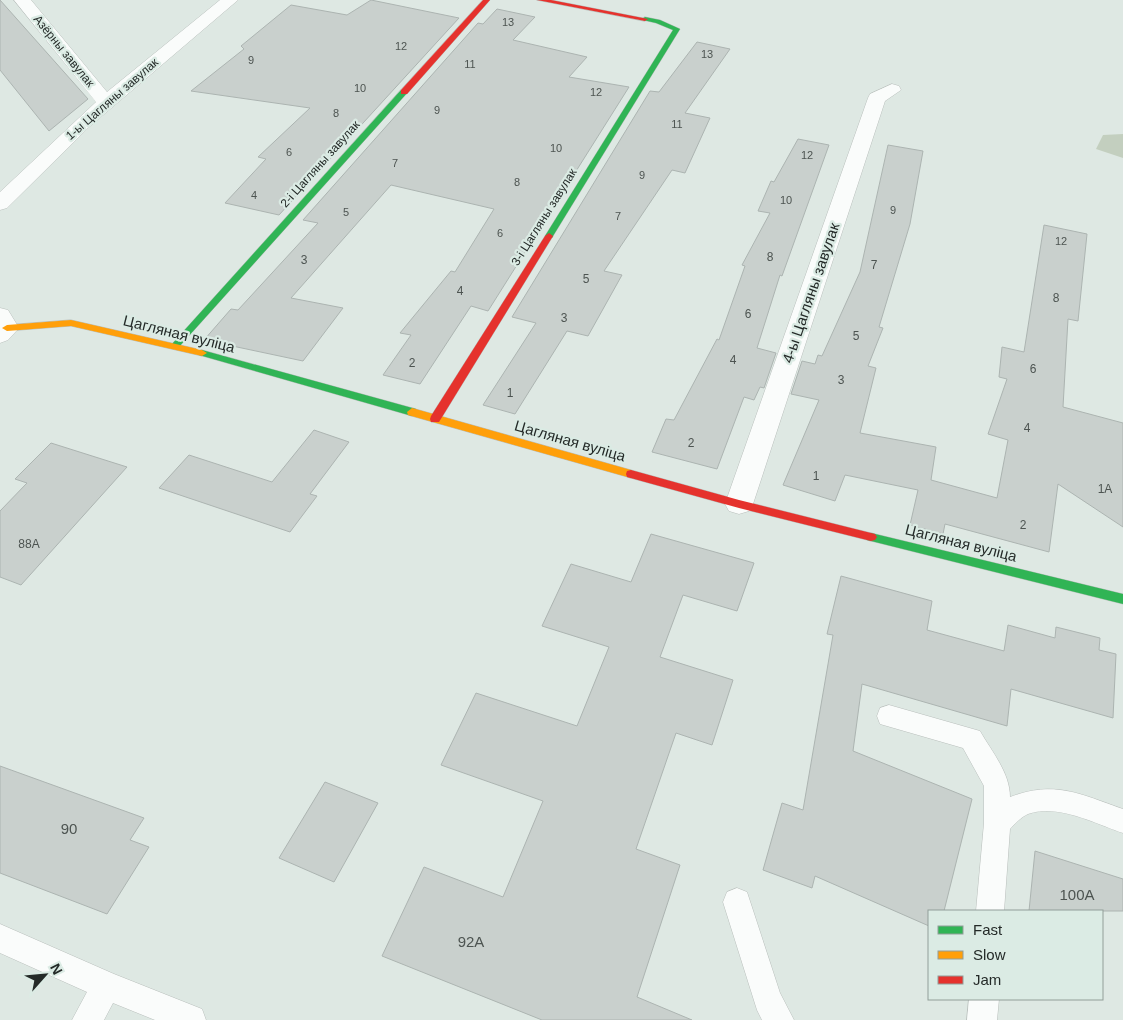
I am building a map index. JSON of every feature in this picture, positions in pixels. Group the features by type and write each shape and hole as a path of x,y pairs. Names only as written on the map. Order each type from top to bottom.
{"street":[{"name":"Азёрны завулак","path":"22,0 105,101"},
{"name":"1-ы Цагляны завулак","path":"0,204 26,176 105,101 230,0"},
{"name":"2-і Цагляны завулак","path":"175,346 487,0"},
{"name":"3-і Цагляны завулак","path":"435,419 677,30 658,21 540,0"},
{"name":"4-ы Цагляны завулак","path":"740,504 877,98 892,90"},
{"name":"Цагляная вуліца","path":"2,326 71,324 175,346 740,504 1123,599"}],"lane":[{"path":"889,716 971,738 996,784 997,822 990,910"},
{"path":"997,822 1019,805 1042,800 1067,802 1123,821"},
{"path":"737,902 767,1000 779,1020"},
{"path":"0,938 107,986 191,1020"},
{"path":"88,1020 107,986"},
{"path":"982,1020 984,1000"}],"green space":[{"path":"1123,134 1123,158 1096,149 1103,135"}],"building":[{"path":"0,0 88,99 49,131 0,70"},
{"path":"371,0 459,18 279,215 225,203 266,159 258,157 310,108 191,91 244,49 241,46 291,5 347,15"},
{"path":"497,9 535,17 513,40 587,57 569,77 629,87 488,311 471,306 420,384 383,375 411,335 400,333 451,271 455,272 494,209 391,185 291,298 343,308 303,361 204,340 231,309 238,310 318,223 303,220 478,23 483,24"},
{"path":"697,42 730,49 685,113 710,118 685,173 672,170 604,271 622,275 588,336 567,331 515,414 483,405 536,323 512,317 650,91 659,92"},
{"path":"798,139 829,145 782,276 780,275 757,348 776,353 764,388 760,387 754,400 744,397 717,469 652,452 666,419 674,420 717,339 719,340 745,266 742,265 770,213 758,211 771,181 774,182"},
{"path":"888,145 923,151 910,224 879,327 883,328 868,366 876,368 860,433 936,447 931,480 997,498 1008,440 988,434 1007,379 999,377 1002,347 1024,352 1044,225 1087,234 1078,321 1068,319 1063,407 1123,423 1123,527 1058,484 1049,552 945,524 943,534 910,525 918,490 845,475 835,501 783,485 819,400 791,394 802,361 815,364 818,355 822,356 860,272"},
{"path":"314,430 349,442 310,494 317,496 290,532 159,488 189,455 272,482"},
{"path":"51,443 127,467 21,585 0,577 0,511 27,483 15,479"},
{"path":"651,534 754,563 737,611 683,595 660,657 733,680 712,745 676,733 636,849 680,865 637,997 692,1020 542,1020 382,956 424,867 503,897 543,801 441,765 476,693 577,726 609,647 542,626 571,564 631,582"},
{"path":"841,576 932,601 927,630 1004,651 1008,625 1055,638 1056,627 1100,638 1099,650 1116,654 1113,718 1011,689 1007,726 862,684 853,751 972,799 944,910 928,910 928,926 815,876 812,888 763,870 782,803 803,810 833,635 827,634"},
{"path":"0,766 144,818 130,840 149,847 107,914 0,873"},
{"path":"325,782 378,803 334,882 279,858"},
{"path":"1035,851 1123,879 1123,911 1029,910"}],"traffic: fast":[{"path":"549,236 677,29 658,21 645,19"},
{"path":"175,346 404,92"},
{"path":"202,353 412,412"},
{"path":"871,537 1123,599"}],"traffic: slow":[{"path":"7,328 71,323 202,353"},
{"path":"412,412 631,474"}],"traffic: jam":[{"path":"404,92 487,0"},
{"path":"540,0 645,19"},
{"path":"435,419 549,236"},
{"path":"631,474 739,504 871,537"}]}
